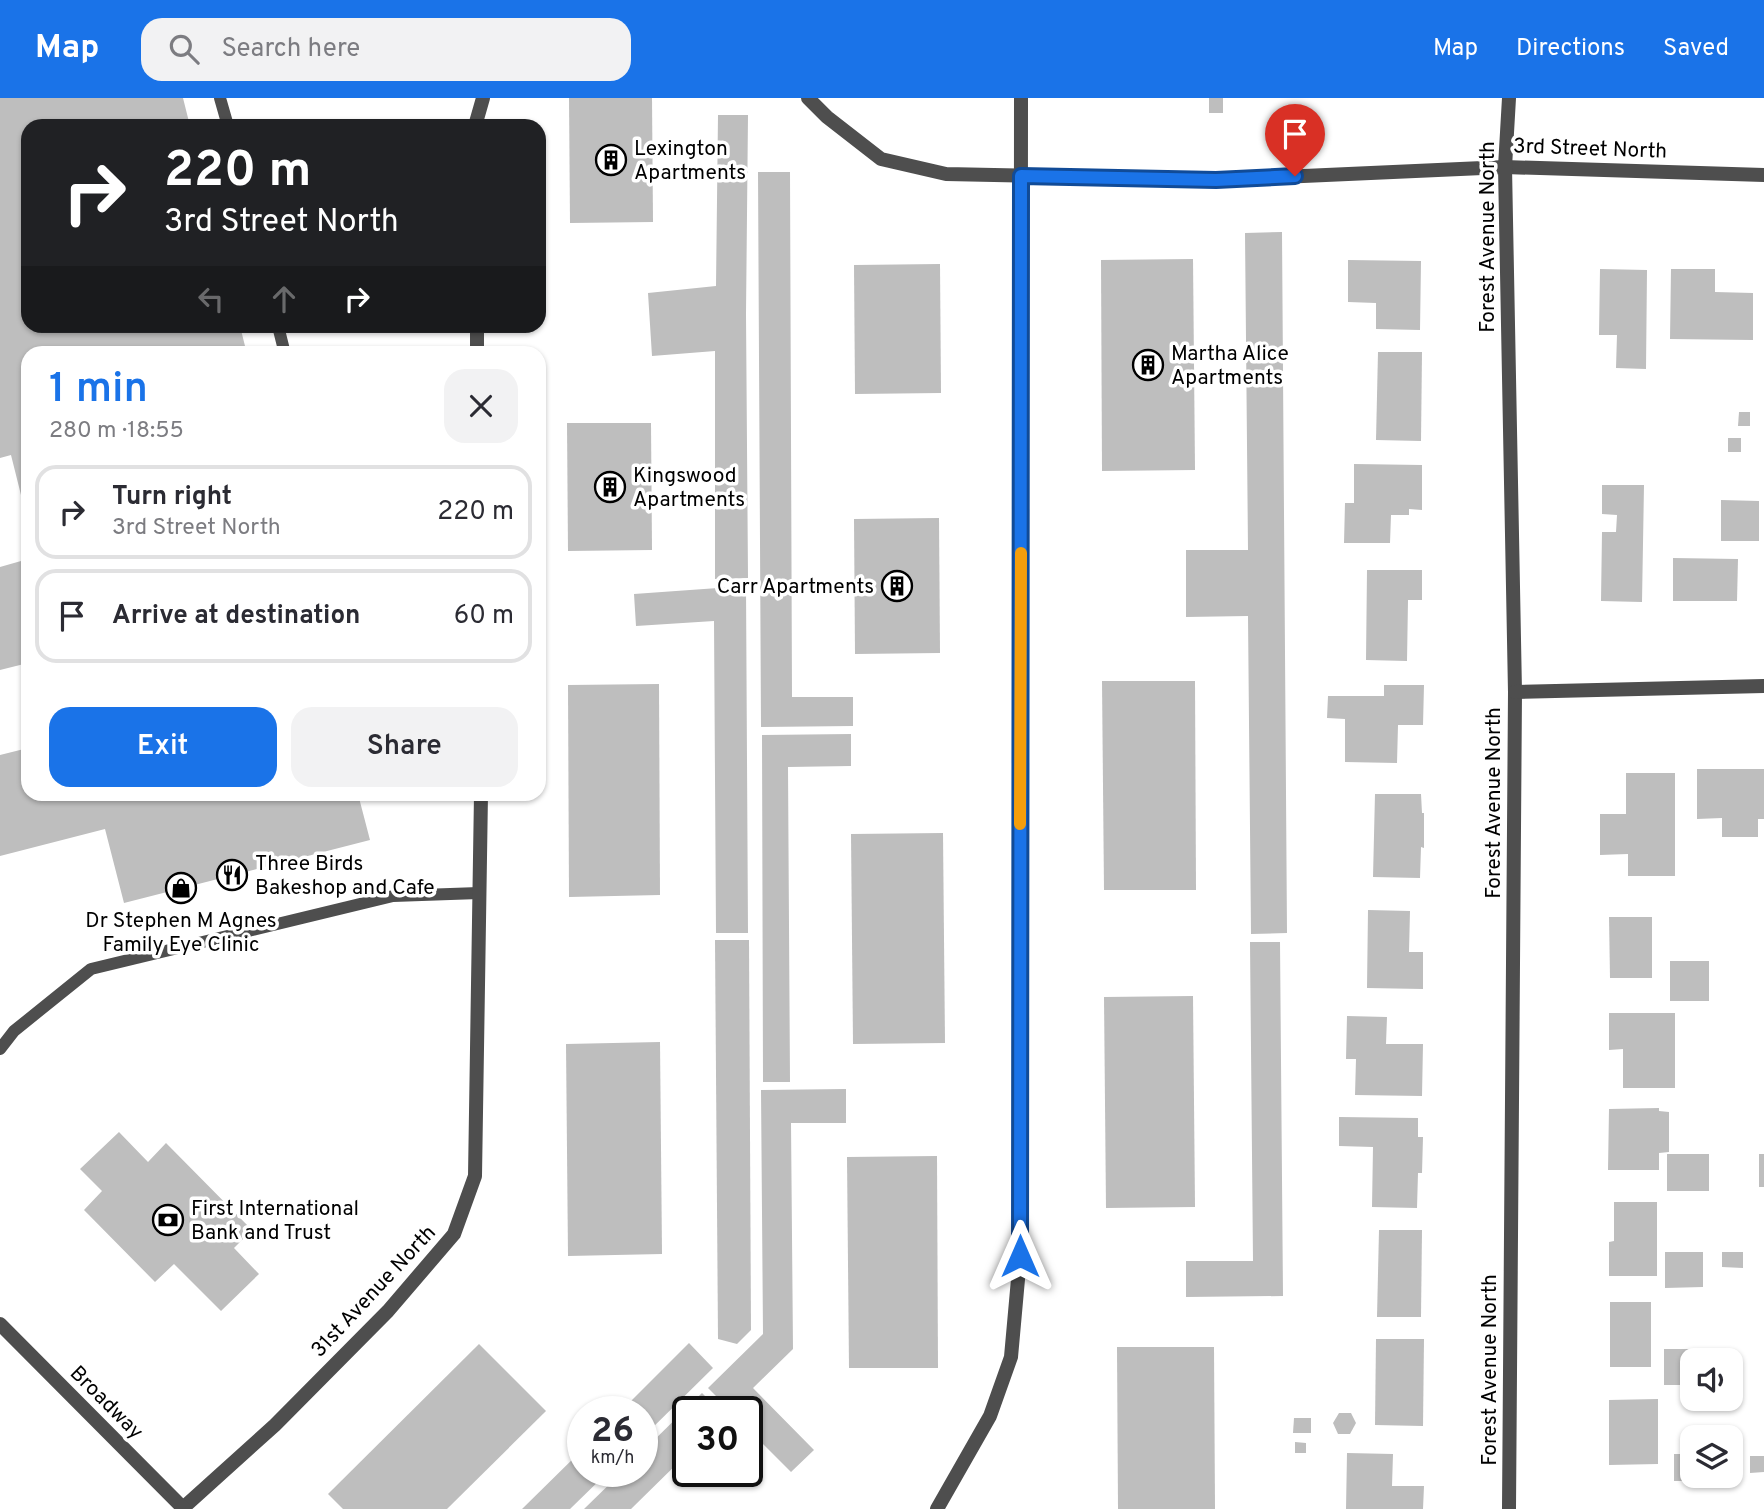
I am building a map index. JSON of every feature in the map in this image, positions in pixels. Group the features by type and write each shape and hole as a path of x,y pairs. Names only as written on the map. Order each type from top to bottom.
{"street":[{"path":"477,119 483,98"},
{"name":"3rd Street North","path":"808,98 827,117 881,159 946,174 1216,180 1505,167 1764,175"},
{"path":"937,1509 990,1416 1011,1357 1020,1256 1021,98"},
{"name":"Forest Avenue North","path":"1509,98 1505,167 1515,692 1509,1509"},
{"path":"1515,692 1764,686"},
{"name":"31st Avenue North","path":"184,1508 275,1425 388,1311 454,1234 475,1176 481,801"},
{"name":"Broadway","path":"0,1324 184,1508"}],"lane":[{"path":"220,98 226,119"},
{"path":"0,1049 14,1031 91,969 393,896 479,893"}],"building":[{"path":"0,98 183,98 188,119 21,119 21,333 242,333 245,346 21,346 21,495 11,455 0,458"},
{"name":"Lexington Apartments","path":"569,98 652,98 653,222 570,223"},
{"path":"1209,98 1223,98 1223,113 1209,113"},
{"path":"718,115 748,115 748,578 715,579 715,351 652,356 648,293 716,286"},
{"path":"758,172 790,172 792,697 853,697 853,726 761,727"},
{"path":"1282,232 1287,933 1251,934 1248,616 1186,617 1186,550 1248,550 1245,233"},
{"name":"Martha Alice Apartments","path":"1193,259 1195,470 1102,471 1101,260"},
{"path":"1348,260 1421,261 1420,330 1376,329 1376,303 1348,302"},
{"path":"940,264 941,393 855,394 854,265"},
{"path":"1600,269 1647,270 1646,369 1616,368 1617,335 1599,335"},
{"path":"1671,269 1715,269 1715,292 1753,293 1753,340 1670,339"},
{"path":"1378,352 1422,352 1421,441 1376,440"},
{"path":"1739,412 1750,412 1750,426 1738,426"},
{"name":"Kingswood Apartments","path":"567,423 651,423 652,550 568,551"},
{"path":"1728,438 1741,438 1741,452 1728,452"},
{"path":"1354,464 1422,465 1422,510 1409,509 1409,515 1391,515 1390,543 1344,543 1345,503 1354,503"},
{"path":"1602,485 1644,485 1642,602 1601,601 1602,532 1616,532 1617,515 1602,514"},
{"path":"1721,500 1759,501 1759,541 1721,541"},
{"name":"Carr Apartments","path":"939,518 940,653 855,654 854,519"},
{"path":"1673,558 1738,559 1737,601 1673,601"},
{"path":"21,561 21,665 0,670 0,567"},
{"path":"1367,570 1422,570 1422,600 1408,600 1407,661 1366,660"},
{"path":"746,586 748,933 716,933 714,621 636,626 634,594"},
{"path":"1102,681 1195,681 1196,890 1104,890"},
{"path":"659,684 660,895 569,897 568,685"},
{"path":"1384,685 1424,685 1423,725 1398,725 1397,763 1345,762 1345,719 1327,718 1328,696 1384,696"},
{"path":"851,734 851,766 788,767 790,1082 763,1082 762,735"},
{"path":"21,750 21,801 360,801 370,840 124,903 105,829 0,856 0,755"},
{"path":"1697,769 1764,769 1764,819 1758,819 1758,837 1722,837 1722,818 1697,819"},
{"path":"1626,773 1675,773 1675,876 1628,876 1628,854 1600,855 1600,814 1626,814"},
{"path":"1375,794 1421,794 1424,848 1421,847 1420,878 1373,877"},
{"path":"943,833 945,1043 853,1044 851,834"},
{"path":"1368,910 1410,911 1409,952 1423,952 1423,989 1367,988"},
{"path":"1609,917 1652,917 1652,978 1610,978"},
{"path":"715,940 749,940 751,1330 737,1344 718,1339"},
{"path":"1250,942 1280,942 1283,1296 1186,1297 1186,1261 1253,1261"},
{"path":"1670,961 1709,961 1709,1001 1670,1001"},
{"path":"1193,996 1195,1207 1106,1208 1104,997"},
{"path":"1609,1013 1675,1013 1675,1088 1623,1088 1623,1049 1609,1050"},
{"path":"1347,1016 1387,1017 1386,1044 1423,1044 1422,1096 1355,1095 1356,1059 1346,1059"},
{"path":"660,1042 662,1254 568,1256 566,1044"},
{"path":"846,1089 846,1123 791,1123 793,1349 753,1388 761,1396 716,1396 708,1388 763,1334 761,1090"},
{"path":"1659,1108 1659,1111 1669,1112 1669,1152 1659,1153 1659,1170 1608,1170 1609,1109"},
{"path":"1339,1117 1418,1118 1418,1137 1423,1137 1417,1208 1372,1207 1373,1147 1339,1146"},
{"name":"First International Bank and Trust","path":"119,1132 148,1162 166,1143 252,1230 234,1248 259,1274 221,1311 174,1264 155,1282 84,1210 102,1191 80,1169"},
{"path":"1667,1154 1709,1154 1709,1191 1667,1191"},
{"path":"1759,1154 1764,1154 1764,1187 1759,1187"},
{"path":"937,1156 938,1368 849,1368 847,1157"},
{"path":"1614,1202 1657,1202 1657,1276 1609,1276 1609,1242 1614,1241"},
{"path":"1379,1230 1422,1230 1421,1317 1377,1317"},
{"path":"1665,1252 1703,1252 1703,1287 1665,1288"},
{"path":"1722,1252 1743,1252 1743,1268 1722,1267"},
{"path":"1610,1302 1651,1302 1651,1367 1610,1367"},
{"path":"1376,1339 1424,1339 1423,1426 1375,1425"},
{"path":"689,1343 713,1368 685,1396 672,1396 672,1408 658,1422 658,1396 636,1396"},
{"path":"479,1344 546,1411 447,1509 343,1509 328,1494"},
{"path":"1117,1347 1214,1347 1215,1509 1118,1509"},
{"path":"1664,1349 1680,1349 1680,1385 1664,1385"},
{"path":"763,1398 814,1450 791,1472 763,1444"},
{"path":"1658,1399 1658,1464 1609,1465 1609,1400"},
{"path":"1339,1413 1351,1413 1356,1423 1350,1434 1338,1434 1333,1423"},
{"path":"1294,1418 1311,1418 1311,1433 1293,1433"},
{"path":"672,1422 672,1469 658,1482 658,1436"},
{"path":"1295,1442 1306,1443 1306,1453 1295,1453"},
{"path":"1347,1453 1393,1454 1392,1486 1424,1486 1423,1509 1346,1509"},
{"path":"1674,1454 1680,1454 1680,1481 1674,1481"},
{"path":"1750,1456 1764,1456 1764,1472 1750,1473"},
{"path":"567,1465 567,1487 593,1487 570,1509 522,1509"},
{"path":"607,1487 653,1487 631,1509 584,1509"}],"slow traffic":[{"path":"1020,824 1021,553"}],"place":[{"name":"Lexington Apartments","path":"611,160"},
{"name":"Martha Alice Apartments","path":"1148,365"},
{"name":"Kingswood Apartments","path":"610,487"},
{"name":"Carr Apartments","path":"897,586"},
{"name":"Three Birds Bakeshop and Cafe","path":"232,875"},
{"name":"Dr Stephen M Agnes Family Eye Clinic","path":"181,888"},
{"name":"First International Bank and Trust","path":"168,1220"}],"route":[{"path":"1020,1256 1021,176 1216,180 1295,176"}]}
